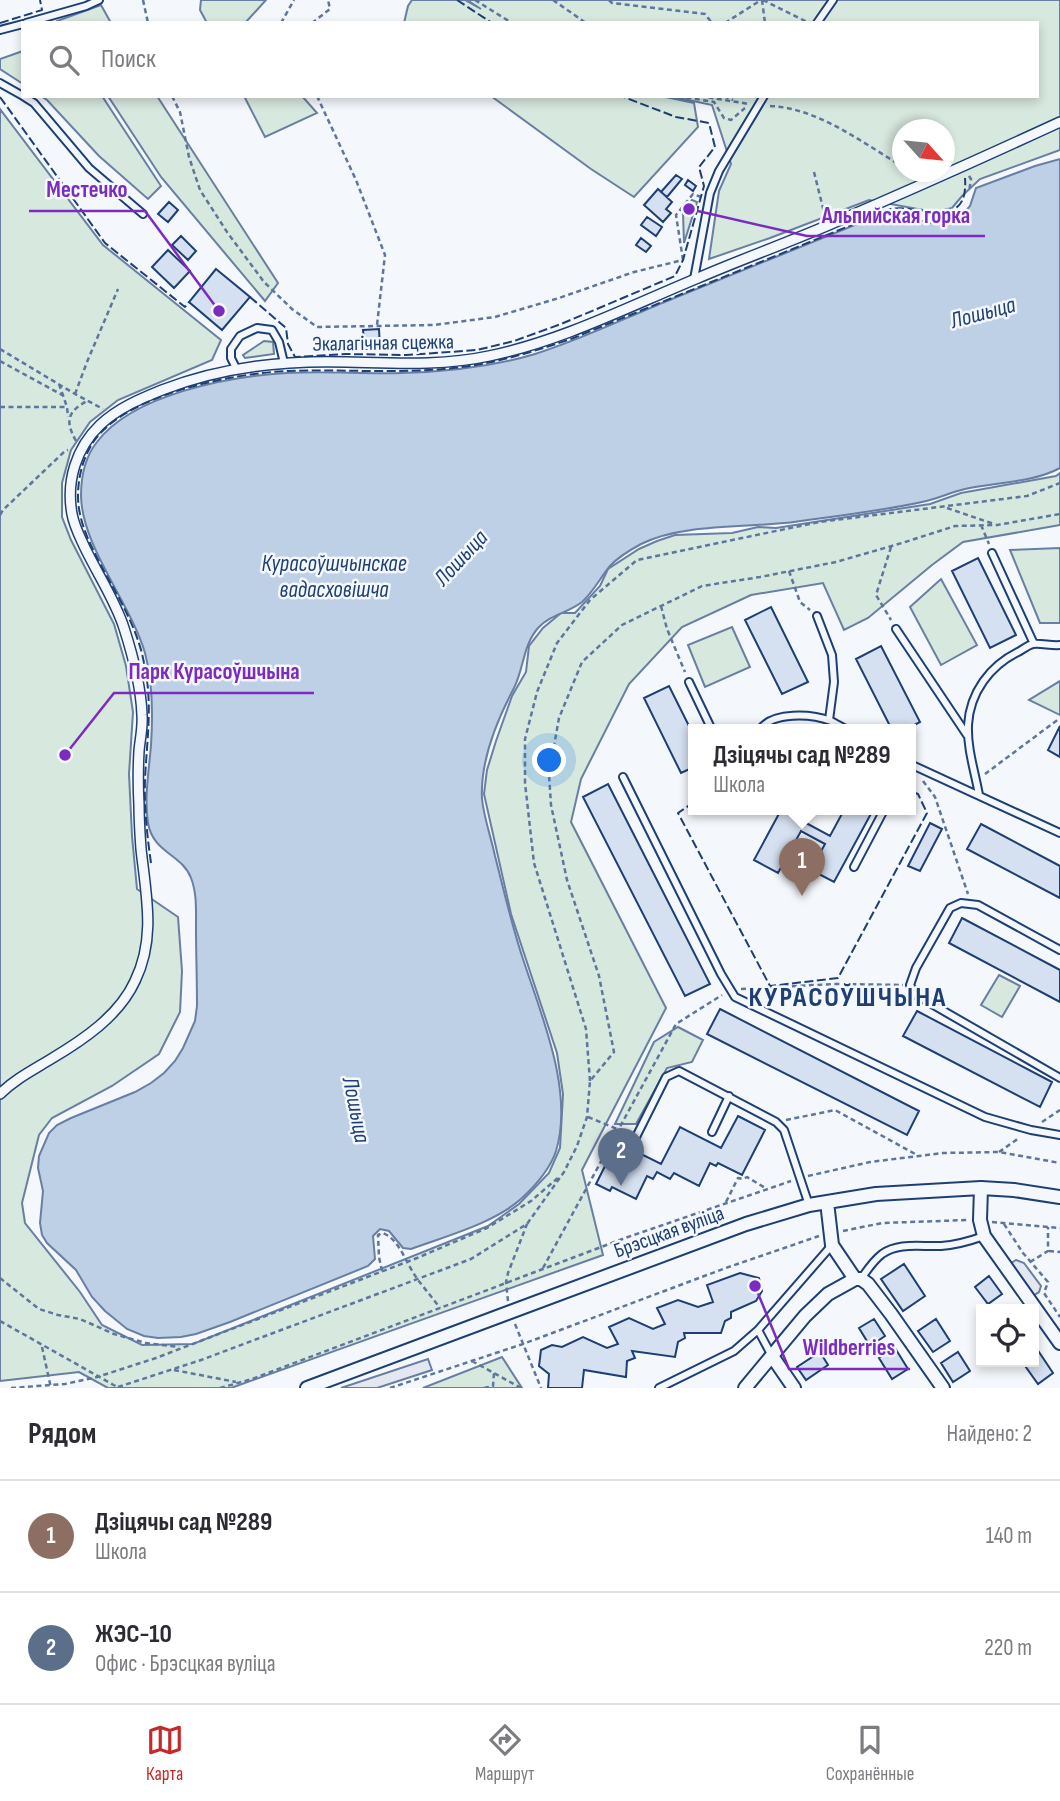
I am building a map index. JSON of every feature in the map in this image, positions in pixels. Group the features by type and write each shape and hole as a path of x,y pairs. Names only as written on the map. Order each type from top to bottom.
{"street":[{"name":"Экалагічная сцежка","path":"81,447 102,422 138,399 236,368 343,361 435,362 487,357 556,338 828,226 1060,122"},
{"path":"0,1094 9,1085 87,1035 120,1006 134,985 144,962 147,941 149,921 138,798 142,715 135,664 122,621 77,532 72,513 73,471 81,447"},
{"path":"981,1188 979,1220 984,1236 1060,1343"},
{"name":"Брэсцкая вуліца","path":"307,1388 746,1224 809,1205 876,1194 981,1188 1060,1197"},
{"path":"827,1202 831,1239 858,1279 868,1284 891,1314 943,1388"},
{"path":"745,1388 805,1316 828,1294 858,1279"},
{"path":"772,1356 794,1388"}],"lane":[{"path":"31,21 99,0"},
{"path":"818,21 833,0"},
{"path":"0,30 21,24"},
{"path":"0,83 21,95"},
{"path":"26,98 34,103 89,168 142,214"},
{"path":"694,279 710,192 719,171 763,98"},
{"path":"236,368 231,358 231,349 240,336 257,328 272,330 279,342 284,363"},
{"path":"992,553 1034,644"},
{"path":"817,616 832,654 834,682 829,720"},
{"path":"896,629 968,737"},
{"path":"979,795 968,737 968,723 971,706 986,678 1005,658 1034,644 1060,645"},
{"path":"689,682 709,724"},
{"path":"764,724 792,714 829,720 836,724"},
{"path":"916,766 1060,833"},
{"path":"623,777 735,997 985,1117 1060,1135"},
{"path":"854,867 881,815"},
{"path":"1060,950 978,905 961,903 950,908 916,968 910,985 916,995 1060,1078"},
{"path":"636,1137 666,1077 679,1071 776,1122 783,1130 809,1205"},
{"path":"712,1132 729,1096"},
{"path":"858,1279 884,1252 904,1245 939,1246 964,1243 984,1236"},
{"path":"659,1388 734,1351 758,1330 831,1239"},
{"path":"758,1330 772,1356"}],"path":[{"path":"143,0 148,21"},
{"path":"282,21 294,0"},
{"path":"315,21 330,9 328,0"},
{"path":"475,0 509,21"},
{"path":"553,0 583,21"},
{"path":"609,0 612,3 705,14 710,21"},
{"path":"762,0 805,21"},
{"path":"728,21 762,0"},
{"path":"762,0 765,21"},
{"path":"173,98 180,112 189,157 200,190 264,282 292,309 317,327 434,325 495,317 634,272 683,260 691,261"},
{"path":"318,98 356,180 385,255 377,325"},
{"path":"688,98 714,103 724,118 731,120 749,104"},
{"path":"712,98 782,106 815,115 892,160"},
{"path":"728,98 739,103"},
{"path":"738,98 739,103"},
{"path":"814,172 828,226"},
{"path":"970,192 971,179"},
{"path":"683,260 676,215 693,194 704,198"},
{"path":"75,394 118,289"},
{"path":"0,349 114,414"},
{"path":"0,361 64,396"},
{"path":"59,384 74,440 81,447"},
{"path":"68,419 74,408 87,401"},
{"path":"0,407 67,407"},
{"path":"0,515 65,451 81,447"},
{"path":"944,506 997,525"},
{"path":"541,1388 510,1312 506,1282 527,1224 564,1172 577,1146 587,1117 590,1081 614,1052 599,976 565,870 551,805 549,774 559,718 582,662 622,625 702,586 836,562 956,526 997,525 1060,514"},
{"path":"981,525 992,553"},
{"path":"891,547 876,594 896,629"},
{"path":"789,571 800,602"},
{"path":"661,606 667,629 689,682"},
{"path":"977,780 1060,718"},
{"path":"919,776 935,797 971,904"},
{"path":"220,1388 252,1380 543,1268 676,1024 731,990 834,984 910,985"},
{"path":"776,1122 835,1110 918,1156"},
{"path":"587,1117 636,1137"},
{"path":"11,1388 50,1386 97,1377 156,1358 406,1262 487,1228 531,1201 564,1172"},
{"path":"726,1202 738,1178 747,1177 767,1189"},
{"path":"390,1388 523,1344 723,1269 882,1223 979,1220 1059,1229"},
{"path":"1003,1223 1030,1262 1048,1282 1044,1293 1060,1317"},
{"path":"0,1321 118,1388 201,1360 471,1259 527,1224"},
{"path":"1048,1226 1048,1251"},
{"path":"382,1271 377,1238 383,1233 395,1243 440,1308"},
{"path":"1030,1262 1048,1251 1060,1252"},
{"path":"0,1278 39,1309 80,1318 114,1334 146,1343 181,1348"},
{"path":"42,1345 50,1386"},
{"path":"472,1361 521,1388"},
{"path":"170,1369 238,1382"},
{"path":"484,1388 493,1386 495,1373"},
{"path":"105,1388 107,1382"}],"shaded area":[{"path":"201,0 266,0 247,21 206,21 200,10"},
{"path":"412,0 465,0 481,9 467,0 1060,0 1060,150 980,179 952,208 934,212 869,200 709,259 719,191 731,164 712,105 679,98 1039,98 1039,21 404,21"},
{"path":"101,5 110,21 57,21"},
{"path":"21,52 21,83 0,69 0,59"},
{"path":"44,98 103,98 161,186 148,199 99,156"},
{"path":"109,98 158,98 278,283 265,301 161,177"},
{"path":"245,98 304,98 317,113 265,137"},
{"path":"494,98 670,98 694,103 698,127 634,197"},
{"path":"0,109 103,245 221,340 212,360 118,400 90,422 71,450 62,483 62,517 114,624 126,666 133,712 129,774 137,889 178,917 182,971 180,1012 159,1054 112,1086 52,1118 39,1135 22,1203 25,1223 80,1292 102,1325 142,1345 193,1344 488,1226 519,1204 549,1173 560,1148 563,1094 557,1053 511,914 484,794 487,770 496,741 512,696 526,672 529,646 543,628 561,613 575,613 600,586 608,569 639,549 675,535 732,533 758,527 776,528 930,504 961,493 1056,476 1060,473 1060,525 963,542 868,618 844,630 823,583 751,595 682,627 629,684 581,779 571,822 666,1008 582,1170 603,1255 231,1388 108,1388 79,1372 0,1381"},
{"path":"692,200 697,202 684,243 683,213"},
{"path":"264,341 273,342 274,354 245,358 243,355"},
{"path":"1060,548 1060,623 1040,623 1010,550"},
{"path":"941,579 977,645 941,665 910,607"},
{"path":"732,627 750,667 705,687 688,645"},
{"path":"1060,681 1060,715 1029,700"},
{"path":"999,975 1020,986 1002,1017 981,1005"},
{"path":"678,1027 703,1040 692,1062 667,1068 636,1124 615,1124 654,1042"},
{"path":"1016,1260 1024,1263 1041,1286 1039,1292 1031,1297 1008,1265"},
{"path":"502,1357 522,1388 423,1388"},
{"path":"428,1359 432,1370 377,1388 341,1388"}],"water":[{"name":"Курасоўшчынскае вадасховішча","path":"1060,159 1060,468 1038,477 965,489 928,501 890,508 794,522 695,529 658,537 628,551 610,566 582,602 543,623 529,642 517,680 491,741 484,770 482,799 512,922 547,1030 559,1080 561,1128 556,1151 542,1176 522,1198 498,1215 411,1249 403,1248 389,1231 380,1229 373,1236 375,1259 368,1266 230,1322 181,1337 144,1336 127,1329 92,1297 76,1270 42,1235 40,1223 43,1191 38,1168 39,1156 49,1133 57,1125 135,1092 164,1073 183,1048 195,1021 197,1006 196,908 193,884 181,863 156,841 148,823 152,711 148,664 138,634 98,555 83,515 83,475 89,454 97,442 113,425 134,411 158,400 212,383 287,373 452,370 535,354 872,218 883,223 905,217 932,223 950,221 970,206 976,188"}],"building":[{"path":"676,175 682,179 667,197 661,192"},
{"path":"688,180 696,186 693,191 685,185"},
{"path":"658,189 672,202 666,209 671,213 663,222 644,205"},
{"path":"169,202 178,210 168,222 158,214"},
{"path":"647,217 662,227 656,236 641,225"},
{"path":"181,236 196,251 188,260 172,245"},
{"path":"641,238 651,246 646,252 636,245"},
{"path":"168,250 190,271 174,288 152,267"},
{"path":"216,269 250,297 222,330 189,302"},
{"path":"379,329 380,348 365,349 363,330"},
{"path":"978,558 1016,635 990,648 952,571"},
{"path":"771,607 808,682 782,694 745,620"},
{"path":"881,646 920,722 889,724 856,659"},
{"path":"669,686 688,724 688,770 681,773 644,698"},
{"path":"1060,726 1060,757 1048,750"},
{"path":"608,784 710,984 685,996 583,797"},
{"path":"778,815 810,815 806,823 830,836 841,815 870,815 834,882 811,870 825,844 801,831 778,873 754,860"},
{"path":"930,823 942,829 920,871 908,866"},
{"path":"981,824 1060,866 1060,898 967,849"},
{"path":"962,918 1060,970 1060,1002 949,943"},
{"path":"720,1009 919,1111 907,1135 707,1034"},
{"path":"917,1011 1052,1082 1040,1107 903,1036"},
{"path":"738,1116 765,1130 742,1175 718,1163 716,1166 710,1163 699,1186 674,1173 670,1179 657,1172 653,1179 647,1176 636,1199 612,1187 610,1191 596,1184 617,1142 661,1164 680,1127 721,1148"},
{"path":"904,1264 925,1296 903,1311 881,1279"},
{"path":"740,1273 759,1278 762,1291 756,1301 731,1312 731,1318 725,1321 721,1333 684,1333 685,1338 678,1342 675,1357 632,1351 635,1358 627,1361 626,1377 584,1370 582,1388 548,1388 549,1374 539,1366 541,1350 552,1345 562,1347 583,1337 607,1348 618,1344 609,1327 629,1318 653,1329 665,1324 657,1308 678,1300 698,1307 713,1302 707,1285"},
{"path":"989,1276 1002,1294 988,1304 975,1287"},
{"path":"874,1319 885,1336 870,1346 859,1328"},
{"path":"936,1319 950,1341 933,1352 918,1331"},
{"path":"895,1348 908,1369 892,1379 879,1358"},
{"path":"820,1352 828,1365 806,1380 797,1367"},
{"path":"958,1352 970,1371 953,1382 941,1363"},
{"path":"1039,1352 1053,1373 1038,1384 1026,1367 1039,1367"}],"fence":[{"path":"0,23 42,10 40,0"},
{"path":"457,0 489,21"},
{"path":"0,97 105,243 185,307 189,302"},
{"path":"250,297 286,328 288,344 295,357 406,355 477,350 514,341 675,276 683,260 704,186 699,167 715,147 709,123 676,117 626,98"},
{"path":"151,863 145,800 149,706 147,678 128,616 86,535 78,496 84,460 94,441 110,425 156,399 183,389 240,376 288,371 432,370 483,364 527,353 571,339 891,209 941,212 951,210 959,205 964,195 965,178"},
{"path":"688,806 678,813 770,986 838,978 927,813 916,793"}],"place":[{"name":"Альпийская горка","path":"689,209"},
{"name":"Местечко","path":"219,311"},
{"name":"Парк Курасоўшчына","path":"65,755"},
{"name":"Дзіцячы сад №289","path":"802,896"},
{"name":"ЖЭС-10","path":"621,1186"},
{"name":"Wildberries","path":"755,1286"}],"district":[{"name":"КУРАСОЎШЧЫНА","path":"848,997"}],"water label":[{"name":"Лошыца","path":"983,313"},
{"name":"Лошыца","path":"461,558"},
{"name":"Лошыца","path":"356,1110"}]}
